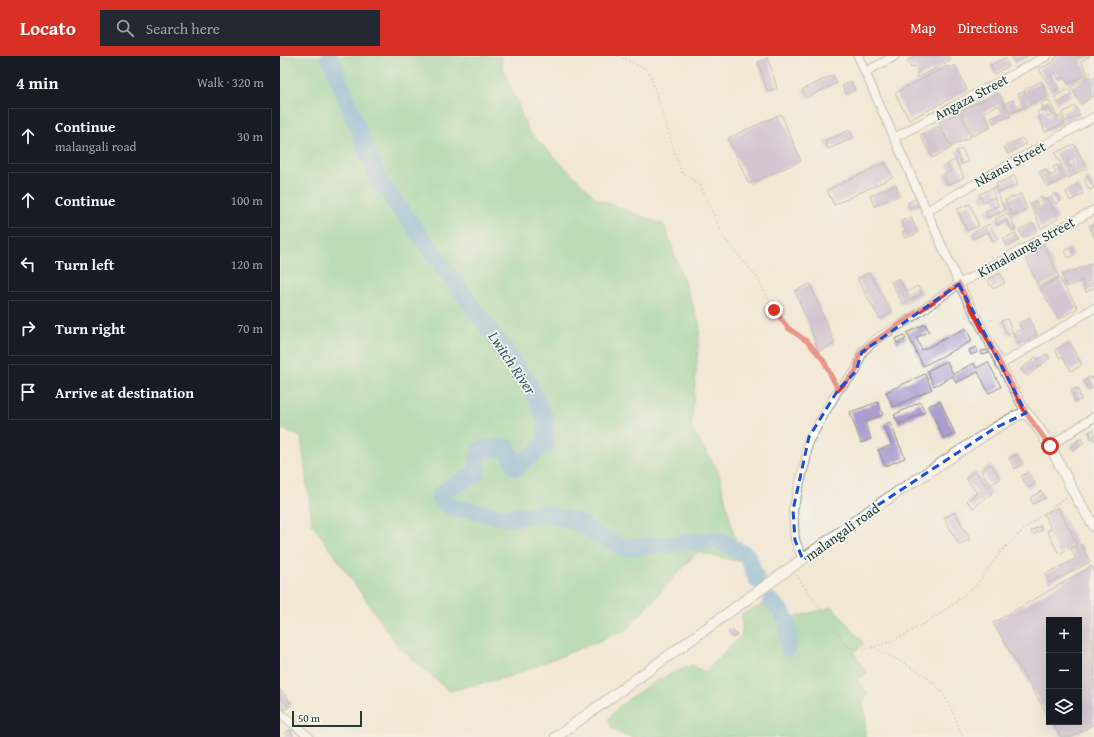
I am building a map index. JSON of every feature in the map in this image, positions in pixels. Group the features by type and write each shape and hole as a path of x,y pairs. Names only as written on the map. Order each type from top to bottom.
{"street":[{"path":"858,56 959,284 1026,413 1050,446 1074,492 1094,525"},
{"path":"865,72 896,56"},
{"name":"Angaza Street","path":"894,138 1047,56"},
{"name":"Nkansi Street","path":"926,211 1094,117"},
{"name":"Kimalaunga Street","path":"803,560 795,540 793,527 796,495 806,459 809,437 838,390 856,371 859,355 867,346 959,284 1094,210"},
{"path":"1000,365 1094,308"},
{"name":"malangali road","path":"556,737 872,509 961,449 1016,416 1026,413"},
{"path":"1050,446 1094,418"},
{"path":"280,713 309,737"}],"path":[{"path":"618,56 646,69 650,74 680,169 683,174 700,184 724,238 759,280 772,307 788,328 808,342 827,366 838,390"},
{"path":"1017,114 1094,71"},
{"path":"792,568 849,647 862,649 896,638 955,604 976,585 1001,552 1019,534 1042,514 1074,492"},
{"path":"872,646 920,672 936,687 946,700 963,737"}],"highlighted area":[{"path":"959,284 1026,413 995,428 872,509 803,560 795,540 793,510 809,437 838,390 856,371 862,352"}],"green space":[{"path":"280,56 502,56 501,64 529,132 597,199 664,225 700,326 691,428 718,471 741,562 697,552 626,630 511,676 449,691 399,647 312,523 301,437 280,428"},
{"path":"771,601 795,617 833,607 864,644 853,652 867,673 856,680 869,694 862,701 866,717 865,737 632,737 617,732 612,728 609,718 636,693 692,665 704,672 742,634 742,614"}],"building":[{"path":"916,56 949,56 951,60 918,78 916,74 919,72 915,66 911,68 907,61"},
{"path":"1011,56 1028,56 1015,63"},
{"path":"1058,56 1090,56 1081,61 1088,73 1068,84 1064,77 1059,80 1055,72 1051,75 1059,88 1053,92 1039,69 1055,61 1054,59"},
{"path":"768,58 777,88 767,91 758,62"},
{"path":"1005,58 1009,66 994,74 990,65"},
{"path":"955,65 967,90 909,120 895,93 947,66 948,68"},
{"path":"833,75 837,83 806,98 802,90"},
{"path":"1088,76 1090,79 1094,77 1094,96 1081,104 1071,87"},
{"path":"851,81 855,90 846,94 842,86"},
{"path":"1041,81 1048,94 1032,103 1024,90"},
{"path":"1069,89 1072,95 1057,103 1054,97"},
{"path":"1024,92 1030,105 1011,113 1006,103 1013,100 1016,106 1022,103 1018,94"},
{"path":"999,93 1011,116 993,123 991,118 1003,113 999,105 984,112 991,127 973,136 961,110"},
{"path":"1049,100 1057,117 1061,116 1064,124 1045,132 1037,112 1044,109 1048,117 1052,115 1048,106 1043,108 1041,103"},
{"path":"1075,106 1080,115 1066,122 1062,113"},
{"path":"960,112 971,137 951,146 939,122"},
{"path":"781,114 801,161 749,184 728,138"},
{"path":"939,126 951,148 932,158 920,135"},
{"path":"850,130 854,138 828,149 824,141"},
{"path":"1022,138 1026,144 1008,154 1004,147"},
{"path":"1074,144 1087,168 1068,178 1055,153","holes":["1072,159 1075,165 1071,167 1067,161"]},
{"path":"962,149 968,162 962,164 956,151"},
{"path":"955,160 964,177 948,185 943,175 951,171 947,164"},
{"path":"885,163 893,177 834,205 827,190"},
{"path":"1058,165 1065,178 1047,187 1039,172 1046,169 1050,176 1056,173 1053,167"},
{"path":"1014,176 1018,184 1000,192 996,184"},
{"path":"1088,176 1094,188 1089,190 1084,179"},
{"path":"1078,184 1083,194 1070,201 1066,192"},
{"path":"896,185 900,195 874,206 870,196"},
{"path":"995,187 1005,210 988,218 985,211 998,206 994,197 983,202 979,194"},
{"path":"1055,193 1061,201 1056,204 1051,197"},
{"path":"1021,194 1027,209 1012,215 1005,200"},
{"path":"1041,197 1043,200 1048,198 1058,219 1041,228 1030,204 1036,201 1039,209 1043,206 1039,198"},
{"path":"919,198 922,205 910,209 908,202"},
{"path":"970,204 979,226 967,231 957,209"},
{"path":"1008,213 1016,229 1012,231 1006,220 998,225 995,219"},
{"path":"911,217 918,233 905,238 902,232 905,231 901,221"},
{"path":"1033,223 1037,231 1023,238 1019,230"},
{"path":"989,224 998,239 993,242 988,231 974,239 971,234"},
{"path":"1094,224 1094,237 1089,226"},
{"path":"1015,233 1019,240 1007,246 1003,239"},
{"path":"1044,245 1059,277 1039,287 1024,254"},
{"path":"1070,248 1074,255 1068,258 1065,250"},
{"path":"1094,263 1094,283 1091,284 1093,289 1086,292 1082,281 1067,287 1062,275"},
{"path":"869,273 892,312 880,319 857,279"},
{"path":"1000,273 1005,283 993,289 988,280"},
{"path":"899,278 907,292 918,286 922,294 903,304 891,282"},
{"path":"1059,278 1078,308 1059,319 1040,289"},
{"path":"810,284 835,344 819,351 795,291"},
{"path":"1029,318 1037,334 1018,344 1013,333 1022,329 1019,323"},
{"path":"1007,319 1013,333 1007,335 1001,321"},
{"path":"925,324 929,331 916,338 922,350 966,328 972,341 923,366 907,333"},
{"path":"904,335 906,339 897,343 895,339"},
{"path":"1069,342 1082,365 1071,371 1062,356 1060,358 1055,350"},
{"path":"976,347 978,352 971,355 969,350"},
{"path":"989,350 989,353 982,355 981,351"},
{"path":"1046,354 1050,358 1027,376 1021,369 1036,357 1038,360"},
{"path":"947,361 953,374 974,363 976,368 988,362 1001,387 989,393 978,372 956,383 953,376 934,386 927,371"},
{"path":"925,374 932,389 893,407 886,392"},
{"path":"1091,377 1094,382 1094,387 1089,390 1083,381"},
{"path":"1078,388 1081,400 1075,402 1071,390"},
{"path":"940,401 955,434 944,439 928,406"},
{"path":"878,402 883,415 865,422 871,439 861,443 850,412"},
{"path":"920,402 925,412 899,424 894,415"},
{"path":"890,422 905,458 885,466 878,450 892,445 883,425"},
{"path":"1094,429 1094,441 1089,432"},
{"path":"1081,438 1084,443 1074,451 1070,446"},
{"path":"1017,454 1023,464 1015,469 1009,458"},
{"path":"991,464 1000,479 990,485 981,470"},
{"path":"975,471 992,493 973,508 967,501 977,493 966,478"},
{"path":"1028,472 1035,484 1028,488 1021,476"},
{"path":"1041,491 1045,498 1033,504 1030,498"},
{"path":"1058,507 1077,544 1059,554 1047,531 1051,529 1044,514"},
{"path":"955,512 970,539 959,545 944,518"},
{"path":"1040,526 1042,530 1033,535 1031,531"},
{"path":"1081,544 1090,562 1049,583 1045,574 1076,559 1071,549"},
{"path":"1092,566 1094,569 1094,724 1071,737 1061,737 1054,725 1082,725 1082,617 1046,617 1046,712 993,623"},
{"path":"731,629 737,635 733,638 728,632"},
{"path":"280,689 292,704 285,710 280,703"},
{"path":"291,730 293,737 286,737 285,732"}],"waterway":[{"name":"Lwitch River","path":"329,56 379,180 528,382 546,421 546,444 516,468 508,448 480,449 475,475 450,487 439,496 447,506 508,518 540,513 578,522 604,539 625,548 717,540 747,555 757,580"},
{"path":"771,601 782,612 787,622 788,648"}],"route":[{"path":"774,310 788,328 804,338 820,359 824,361 838,390 856,371 859,355 867,346 911,318 959,284 1026,413 1034,421 1050,446"}]}
